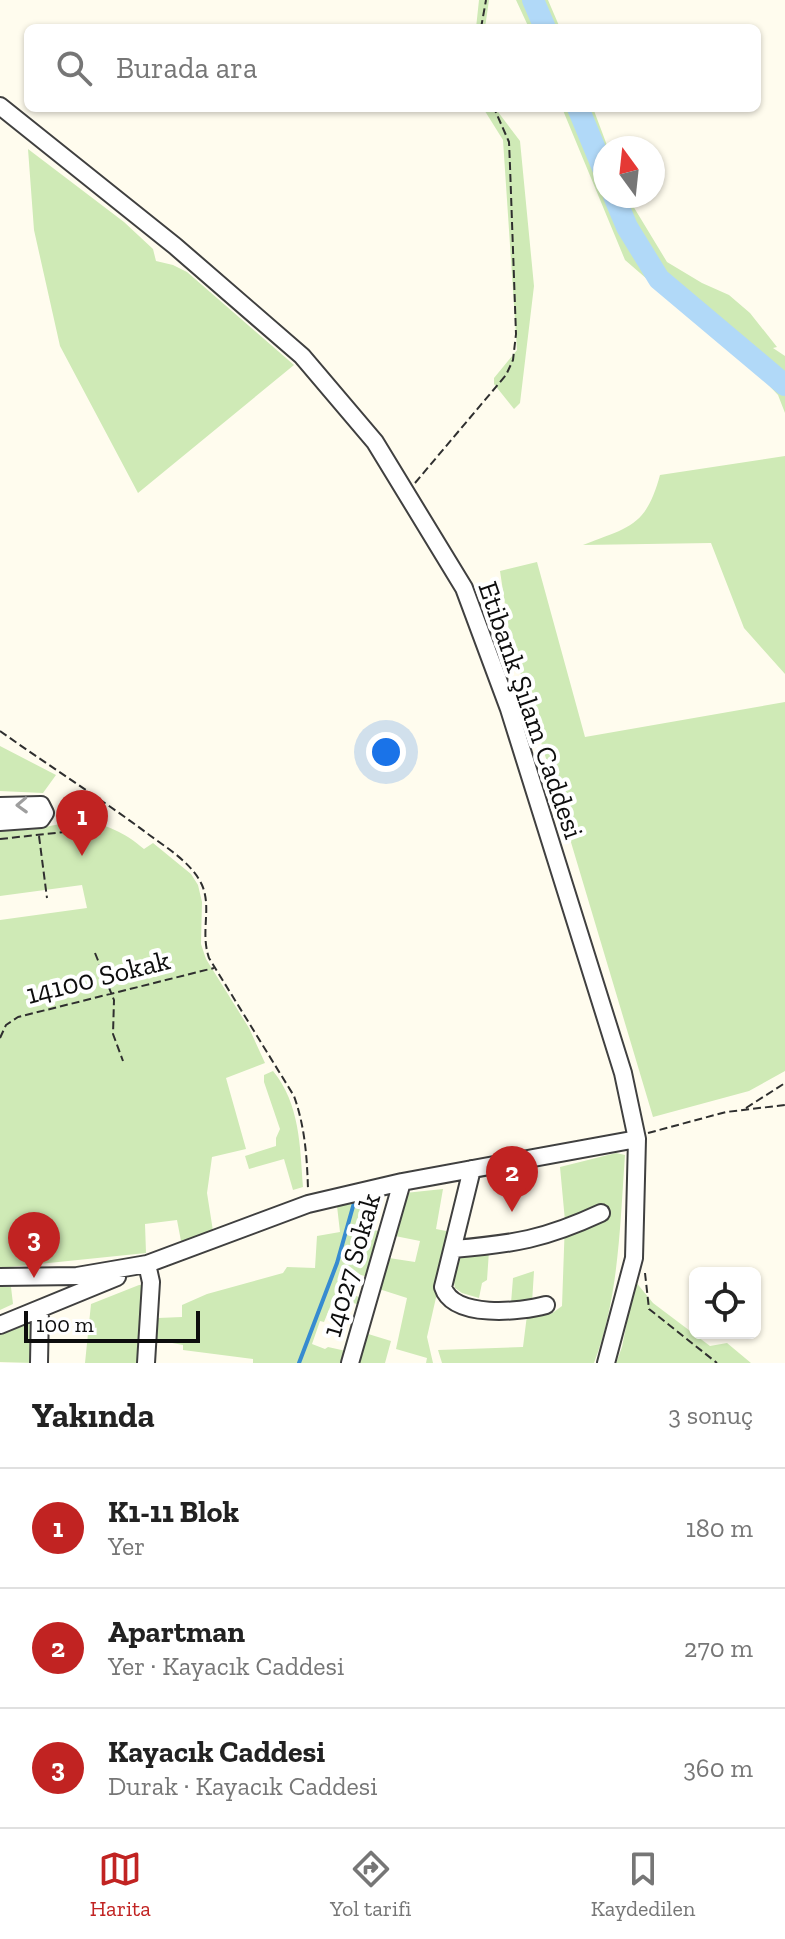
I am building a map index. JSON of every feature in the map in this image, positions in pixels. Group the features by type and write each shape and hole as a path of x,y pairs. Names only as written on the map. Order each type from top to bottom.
{"street":[{"name":"Etibank Şılam Caddesi","path":"0,106 175,246 302,356 375,442 464,588 509,709 646,1137 634,1258 606,1363"},
{"path":"0,806 38,804 43,806 45,813 41,819 0,822"},
{"path":"0,1325 147,1264 308,1204 402,1182 646,1137"},
{"path":"472,1169 443,1287 449,1299 512,1312 546,1305"},
{"name":"14027 Sokak","path":"350,1363 402,1182"},
{"path":"453,1249 533,1240 601,1213"},
{"path":"0,1277 77,1276 147,1264"},
{"path":"146,1363 151,1282 147,1264"},
{"path":"39,1363 40,1309"}],"path":[{"path":"482,24 486,0"},
{"path":"406,493 506,375 513,360 516,318 509,142 496,112"},
{"path":"0,731 118,812 186,864 204,888 207,904 205,946 215,968 294,1096 306,1146 308,1204"},
{"path":"0,839 101,828"},
{"path":"39,835 47,898"},
{"path":"95,953 111,993 115,1011 113,1034 123,1061"},
{"name":"14100 Sokak","path":"0,1038 6,1025 18,1017 215,968"},
{"path":"743,1110 785,1083"},
{"path":"646,1137 743,1110 785,1105"},
{"path":"645,1265 649,1309 717,1363"}],"green space":[{"path":"479,0 489,0 486,24 476,24"},
{"path":"516,0 548,0 558,24 527,24"},
{"path":"486,112 498,112 520,141 534,286 520,403 514,409 494,384 494,378 517,350 503,140"},
{"path":"564,112 594,112 604,136 593,136 593,183"},
{"path":"28,149 124,222 153,249 156,261 187,272 294,365 138,493 60,346 34,230"},
{"path":"603,208 634,208 667,262 729,295 750,313 777,347 773,348 785,356 785,413 778,395 742,357 737,357 625,260"},
{"path":"785,456 785,674 744,628 711,543 583,545 634,523 649,505 660,475"},
{"path":"537,562 585,737 785,702 785,1071 749,1091 653,1117 510,638 500,571"},
{"path":"0,746 56,775 43,793 0,791"},
{"path":"80,820 114,830 144,849 153,843 191,874 198,885 202,902 201,944 206,959 249,1028 265,1063 226,1078 246,1149 212,1157 207,1193 213,1231 181,1241 177,1220 145,1224 146,1253 0,1268 0,920 87,908 82,885 0,896 0,828 30,830"},
{"path":"273,1071 289,1097 297,1126 303,1187 293,1190 284,1159 249,1169 245,1156 276,1146 280,1129 264,1082 264,1075"},
{"path":"616,1153 625,1155 617,1260 609,1313 594,1363 442,1363 438,1350 523,1347 527,1315 547,1309 551,1314 562,1306 565,1221 560,1167"},
{"path":"443,1189 436,1229 451,1232 427,1337 433,1363 426,1363 427,1358 396,1349 407,1298 379,1289 389,1258 415,1262 420,1241 395,1236 405,1193"},
{"path":"373,1199 364,1230 384,1231 368,1277 344,1270 339,1282 352,1287 350,1294 362,1298 360,1305 334,1297 324,1322 320,1321 312,1344 346,1351 343,1363 253,1363 253,1359 183,1350 183,1345 156,1340 158,1318 182,1317 182,1305 207,1294 283,1273 287,1267 315,1268 317,1236 340,1232 337,1206"},
{"path":"489,1251 487,1280 482,1283 479,1298 455,1288 453,1277 459,1253"},
{"path":"534,1271 532,1303 511,1303 513,1278"},
{"path":"635,1281 653,1303 689,1330 689,1339 701,1339 710,1346 727,1343 751,1363 616,1363"},
{"path":"144,1285 147,1291 137,1363 85,1363 91,1304"},
{"path":"0,1287 11,1287 13,1304 0,1310"},
{"path":"28,1324 33,1325 33,1363 0,1362 0,1335"},
{"path":"365,1333 391,1341 385,1363 357,1363"}],"waterway":[{"path":"533,0 543,24"},
{"path":"580,112 593,144"},
{"path":"619,208 659,279 785,385"},
{"path":"299,1363 337,1263 354,1203"}],"place":[{"name":"K1-11 Blok","path":"82,856"},
{"name":"Apartman","path":"512,1212"},
{"name":"Kayacık Caddesi","path":"34,1278"}]}
